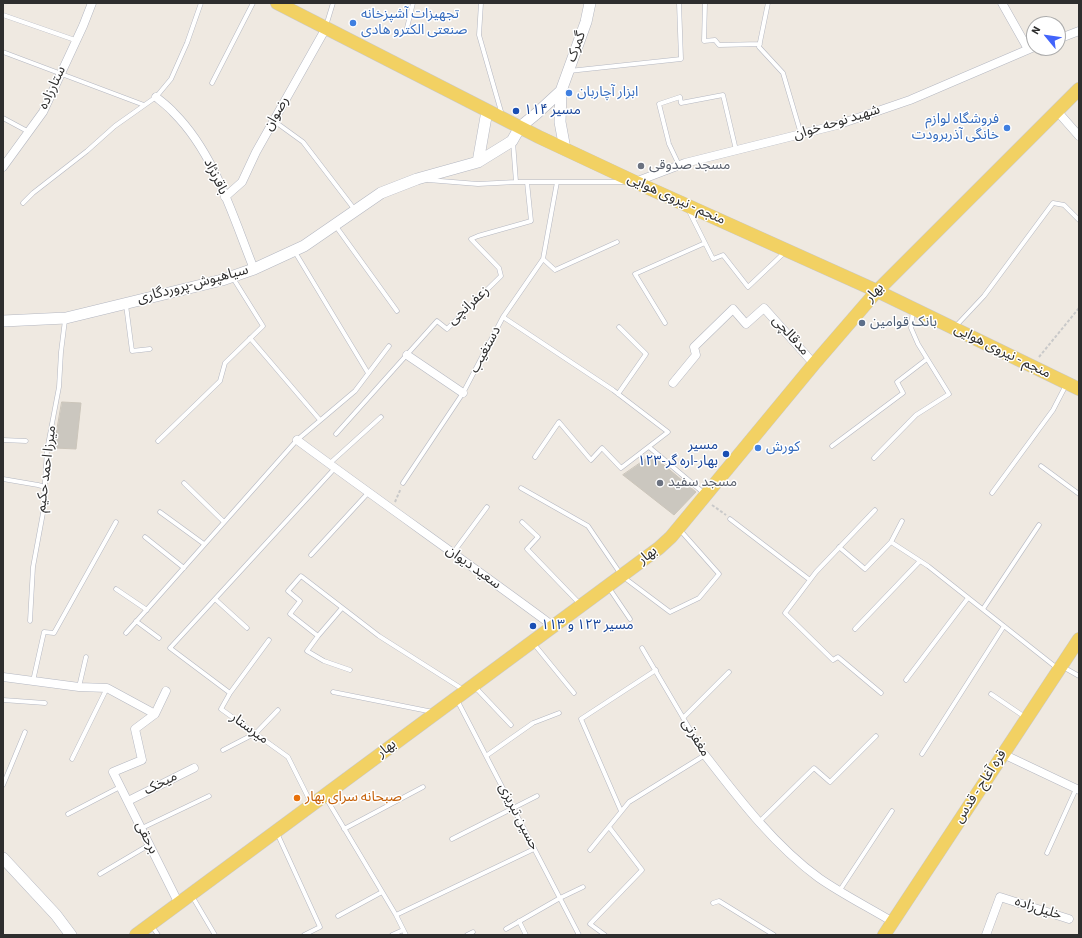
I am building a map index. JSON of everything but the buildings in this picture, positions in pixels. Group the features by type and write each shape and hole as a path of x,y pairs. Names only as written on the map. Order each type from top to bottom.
{"main road":[{"name":"منجم - نیروی هوایی","path":"277,3 487,111 565,149 685,205 877,291 1074,386"},
{"name":"بهار","path":"136,935 154,929 191,894 659,548 678,528 814,364 877,291 1079,89"},
{"name":"قره آغاج - قدس","path":"884,935 1079,639"}],"street":[{"name":"ستارزاده","path":"3,167 43,112 75,40 83,26 92,3"},
{"name":"گمرک","path":"565,149 560,122 561,91 586,22 590,3"},
{"path":"1002,3 1026,40"},
{"name":"رضوان","path":"225,197 242,182 256,152 326,28"},
{"path":"1066,36 1079,32"},
{"name":"شهید نوحه خوان","path":"635,182 679,165 837,125 910,100 1026,50"},
{"name":"گمرک","path":"520,127 561,91"},
{"name":"باقرنژاد","path":"156,96 174,113 195,139 217,177 254,269"},
{"path":"478,162 487,111"},
{"path":"1057,111 1079,136"},
{"path":"512,141 520,127"},
{"name":"سیاهپوش-پروردگاری","path":"3,321 66,318 222,280 254,269 304,246 381,193 417,179 478,162 512,141"},
{"name":"مدقالچی","path":"673,382 696,355 694,347 733,309 746,324 764,308 814,364"},
{"path":"407,355 463,394"},
{"name":"سعید دیوان","path":"297,440 553,626"},
{"path":"3,677 79,687 107,688 155,714 166,691"},
{"name":"برحقی","path":"155,714 135,728 142,760 113,772 179,904"},
{"path":"1003,754 1077,789"},
{"name":"مغفرتی","path":"705,755 759,822 782,846 819,878 893,922"},
{"name":"میخک","path":"128,801 194,768"},
{"path":"3,858 56,915 70,934"},
{"name":"خلیل‌زاده","path":"986,935 1000,897 1069,919"}],"lane":[{"path":"23,203 33,193 87,151 115,126 156,96 171,79 187,43 201,3"},
{"path":"212,83 253,3"},
{"path":"326,28 333,3"},
{"path":"406,32 414,3"},
{"path":"481,3 479,35 503,119"},
{"path":"568,71 681,59 679,3"},
{"path":"705,3 704,41 715,40 720,45 760,44"},
{"path":"768,3 759,47 783,73 801,134"},
{"path":"3,15 75,40"},
{"path":"3,52 144,105"},
{"path":"679,165 669,144 660,104 680,97 681,103 723,95 736,150"},
{"path":"3,118 29,132"},
{"path":"274,121 303,142 356,211"},
{"path":"512,141 516,182"},
{"path":"417,179 478,184 516,182 635,182"},
{"name":"زعفرانچی","path":"336,434 437,321 447,329 501,276 499,268 471,239 530,221 527,182"},
{"name":"دستغیب","path":"403,483 463,394 503,317 543,260 557,182"},
{"path":"953,328 984,296 1053,203 1064,205 1079,220"},
{"path":"685,205 713,259 722,255 748,287 786,250"},
{"path":"335,224 397,310"},
{"path":"543,260 555,270 617,242"},
{"path":"665,323 635,274 705,243"},
{"path":"294,250 368,373"},
{"path":"158,441 220,381 226,363 263,326 232,276"},
{"path":"125,303 132,351 150,349"},
{"path":"874,458 916,415 949,394 918,344 911,328 914,309"},
{"path":"503,317 618,394 668,432 621,468 602,448 591,460 559,422 535,457"},
{"name":"میرزا احمد حکیم","path":"30,621 33,567 43,513 48,450 59,387 61,352 66,318"},
{"path":"618,394 646,354 619,327"},
{"path":"250,338 320,420"},
{"path":"126,633 297,440 355,391 389,346"},
{"path":"832,446 903,393 897,382 927,358"},
{"path":"992,493 1053,410 1074,386"},
{"path":"247,628 215,599 332,466 381,417"},
{"path":"3,440 26,441"},
{"path":"649,447 705,496"},
{"path":"1041,466 1079,494"},
{"path":"3,479 38,484 45,487"},
{"path":"184,483 224,522"},
{"path":"521,488 588,526 622,576 670,612 699,598 719,574 678,528"},
{"path":"311,555 368,493"},
{"path":"453,553 487,507"},
{"path":"874,510 810,580 785,613 833,660 838,657 881,693"},
{"path":"160,512 204,544"},
{"path":"730,519 810,580"},
{"path":"840,547 865,569 891,542 902,521"},
{"path":"32,681 44,632 54,633 116,522"},
{"path":"522,522 538,537 526,549 582,605"},
{"path":"983,609 1039,525"},
{"path":"145,537 184,568"},
{"path":"891,542 920,560 1060,668 1079,676"},
{"path":"855,629 920,560"},
{"path":"318,636 290,614 300,601 288,591 301,576 379,636 465,692 511,725"},
{"path":"608,586 630,618"},
{"path":"116,589 147,610"},
{"path":"906,680 968,598"},
{"name":"میرستار","path":"215,599 170,648 230,694 221,709 288,757 312,805"},
{"path":"342,608 307,651 324,661 350,670"},
{"path":"136,621 159,638"},
{"path":"922,754 1004,626"},
{"path":"230,694 269,640"},
{"path":"532,642 574,693"},
{"name":"مغفرتی","path":"642,648 705,755"},
{"path":"79,687 86,657"},
{"path":"621,811 581,719 656,670"},
{"path":"683,718 729,672"},
{"path":"72,759 107,688"},
{"path":"333,692 436,713"},
{"name":"حسین تبریزی","path":"465,692 486,756 579,935"},
{"path":"991,694 1027,718"},
{"path":"3,700 45,703"},
{"path":"223,750 256,733 278,710"},
{"path":"486,756 532,723 559,713"},
{"path":"3,785 25,732"},
{"path":"759,822 814,768 830,782 876,736"},
{"path":"590,850 629,802 705,755"},
{"path":"68,814 121,787"},
{"path":"344,829 423,787"},
{"path":"1047,853 1077,789"},
{"path":"142,828 209,796"},
{"path":"324,796 396,915 406,935"},
{"path":"452,839 537,796"},
{"path":"840,890 892,811"},
{"path":"605,935 590,924 642,870 609,827"},
{"path":"276,831 320,927 304,935"},
{"path":"100,874 150,845"},
{"path":"396,915 534,849"},
{"path":"506,929 560,898 583,887"},
{"path":"338,916 382,892"},
{"path":"191,894 215,935"},
{"path":"713,903 719,901 774,935"},
{"path":"520,921 526,935"},
{"path":"392,935 403,930"},
{"path":"468,935 473,932"}],"path":[{"path":"1032,366 1079,308"},
{"path":"392,510 403,483"},
{"path":"705,496 730,519"}],"place":[{"name":"تجهیزات آشپزخانه صنعتی الکترو هادی","path":"353,23"},
{"name":"ابزار آچاربان","path":"569,93"},
{"name":"مسیر ۱۱۴","path":"516,111"},
{"name":"فروشگاه لوازم خانگی آذربرودت","path":"1007,128"},
{"name":"مسجد صدوقی","path":"641,166"},
{"name":"بانک قوامین","path":"862,323"},
{"name":"کورش","path":"758,448"},
{"name":"مسیر ۱۲۳-بهار-اره گر","path":"726,454"},
{"name":"مسجد سفید","path":"660,483"},
{"name":"مسیر ۱۲۳ و ۱۱۳","path":"533,626"},
{"name":"صبحانه سرای بهار","path":"297,798"}]}
